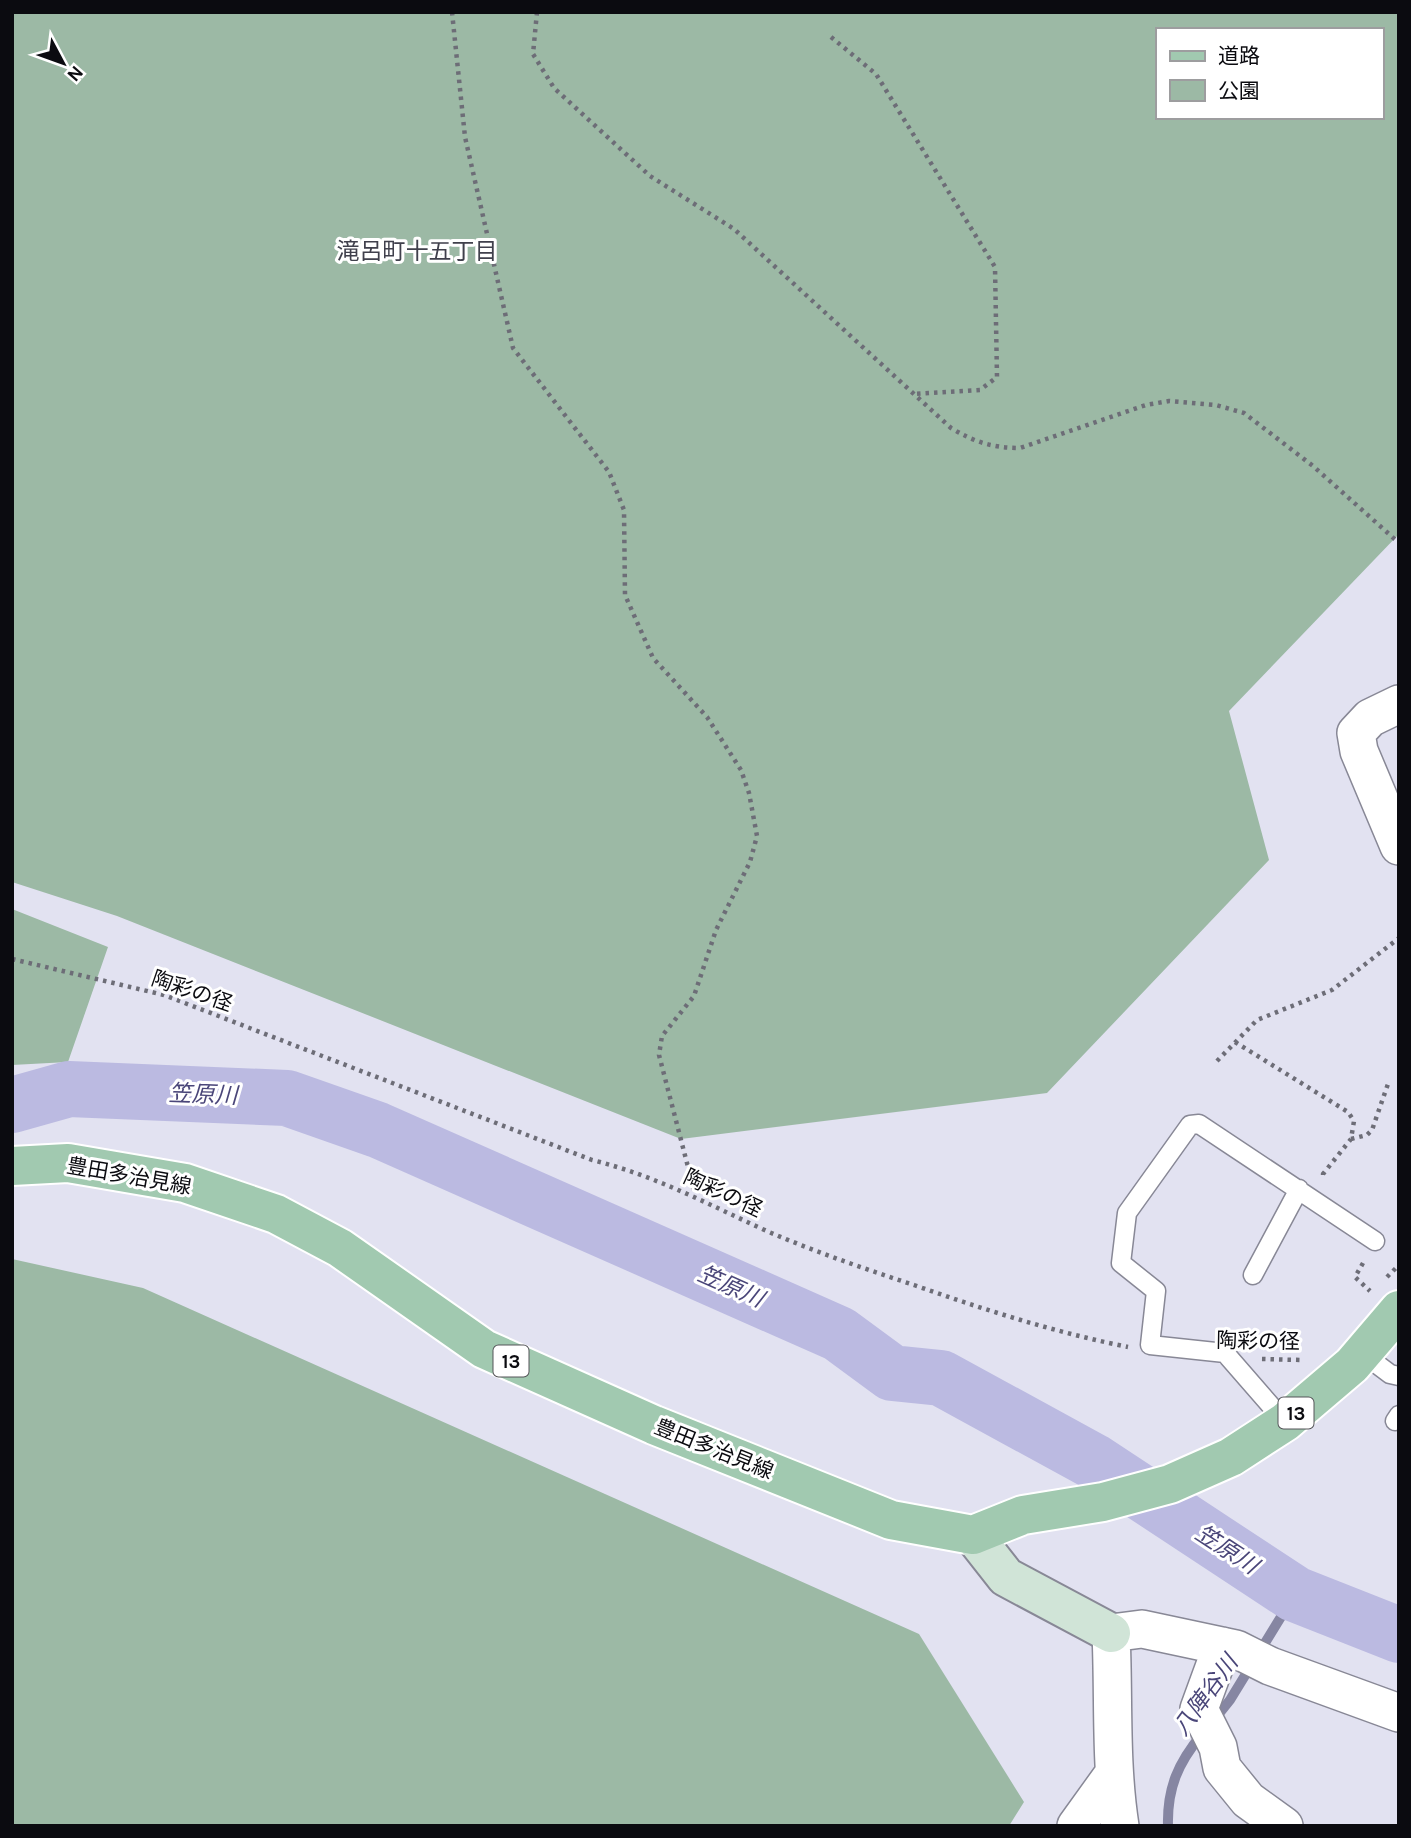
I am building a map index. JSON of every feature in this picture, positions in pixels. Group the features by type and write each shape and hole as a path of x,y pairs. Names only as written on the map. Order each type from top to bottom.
{"main road":[{"name":"豊田多治見線","path":"12,1166 68,1163 185,1183 276,1214 340,1248 484,1349 654,1425 891,1520 973,1535"},
{"name":"13","path":"973,1535 1023,1515 1103,1502 1170,1484 1231,1457 1285,1422 1362,1353 1383,1306"}],"street":[{"path":"1399,704 1370,718 1356,733 1364,764 1399,846"},
{"path":"973,1535 1006,1577 1111,1633 1142,1629 1229,1647 1270,1666 1399,1713"},
{"path":"1111,1633 1115,1734 1112,1776 1120,1826"},
{"path":"1229,1647 1199,1709 1218,1747 1222,1768 1248,1800 1284,1826"},
{"path":"1076,1826 1112,1776"}],"lane":[{"path":"1285,1422 1225,1353 1150,1345 1156,1291 1121,1263 1127,1213 1190,1125 1199,1124 1375,1241"},
{"path":"1253,1275 1299,1189"},
{"path":"1362,1353 1390,1374 1399,1376"}],"path":[{"path":"452,12 465,136 513,348 610,472 624,510 625,595 653,658 707,716 741,770 749,793 757,836 750,862 716,930 694,996 662,1036 659,1055 695,1195"},
{"path":"537,12 533,54 554,88 650,176 734,229 951,428 974,442 999,449 1020,448 1146,405 1169,401 1216,405 1244,413 1313,466 1399,543"},
{"path":"831,37 876,74 995,267 997,377 981,390 912,394"},
{"path":"1217,1061 1257,1020 1332,990 1399,938"},
{"name":"陶彩の径","path":"12,959 164,995 592,1160 626,1168 695,1195 769,1232 878,1273 1059,1333 1136,1349"},
{"path":"1235,1042 1348,1112 1354,1121 1351,1139 1323,1174 1324,1185"},
{"path":"1351,1139 1367,1135 1372,1130 1389,1081"},
{"path":"1383,1306 1399,1265"},
{"name":"陶彩の径","path":"1229,1357 1304,1360 1312,1356"}],"green space":[{"path":"12,12 1399,12 1399,534 1229,711 1269,860 1047,1093 681,1139 117,916 12,882"},
{"path":"12,909 108,947 68,1062 12,1065"},
{"path":"12,1259 143,1288 919,1634 1024,1802 1009,1826 12,1826"}],"waterway":[{"name":"笠原川","path":"12,1105 69,1089 287,1098 378,1130 839,1334 892,1373 941,1378 1093,1461 1295,1594 1399,1635"},
{"name":"八陣谷川","path":"1214,1720 1230,1700 1295,1594"},
{"name":"八陣谷川","path":"1168,1826 1172,1788 1180,1766 1202,1734"}],"district":[{"name":"滝呂町十五丁目","path":"417,251"}]}
